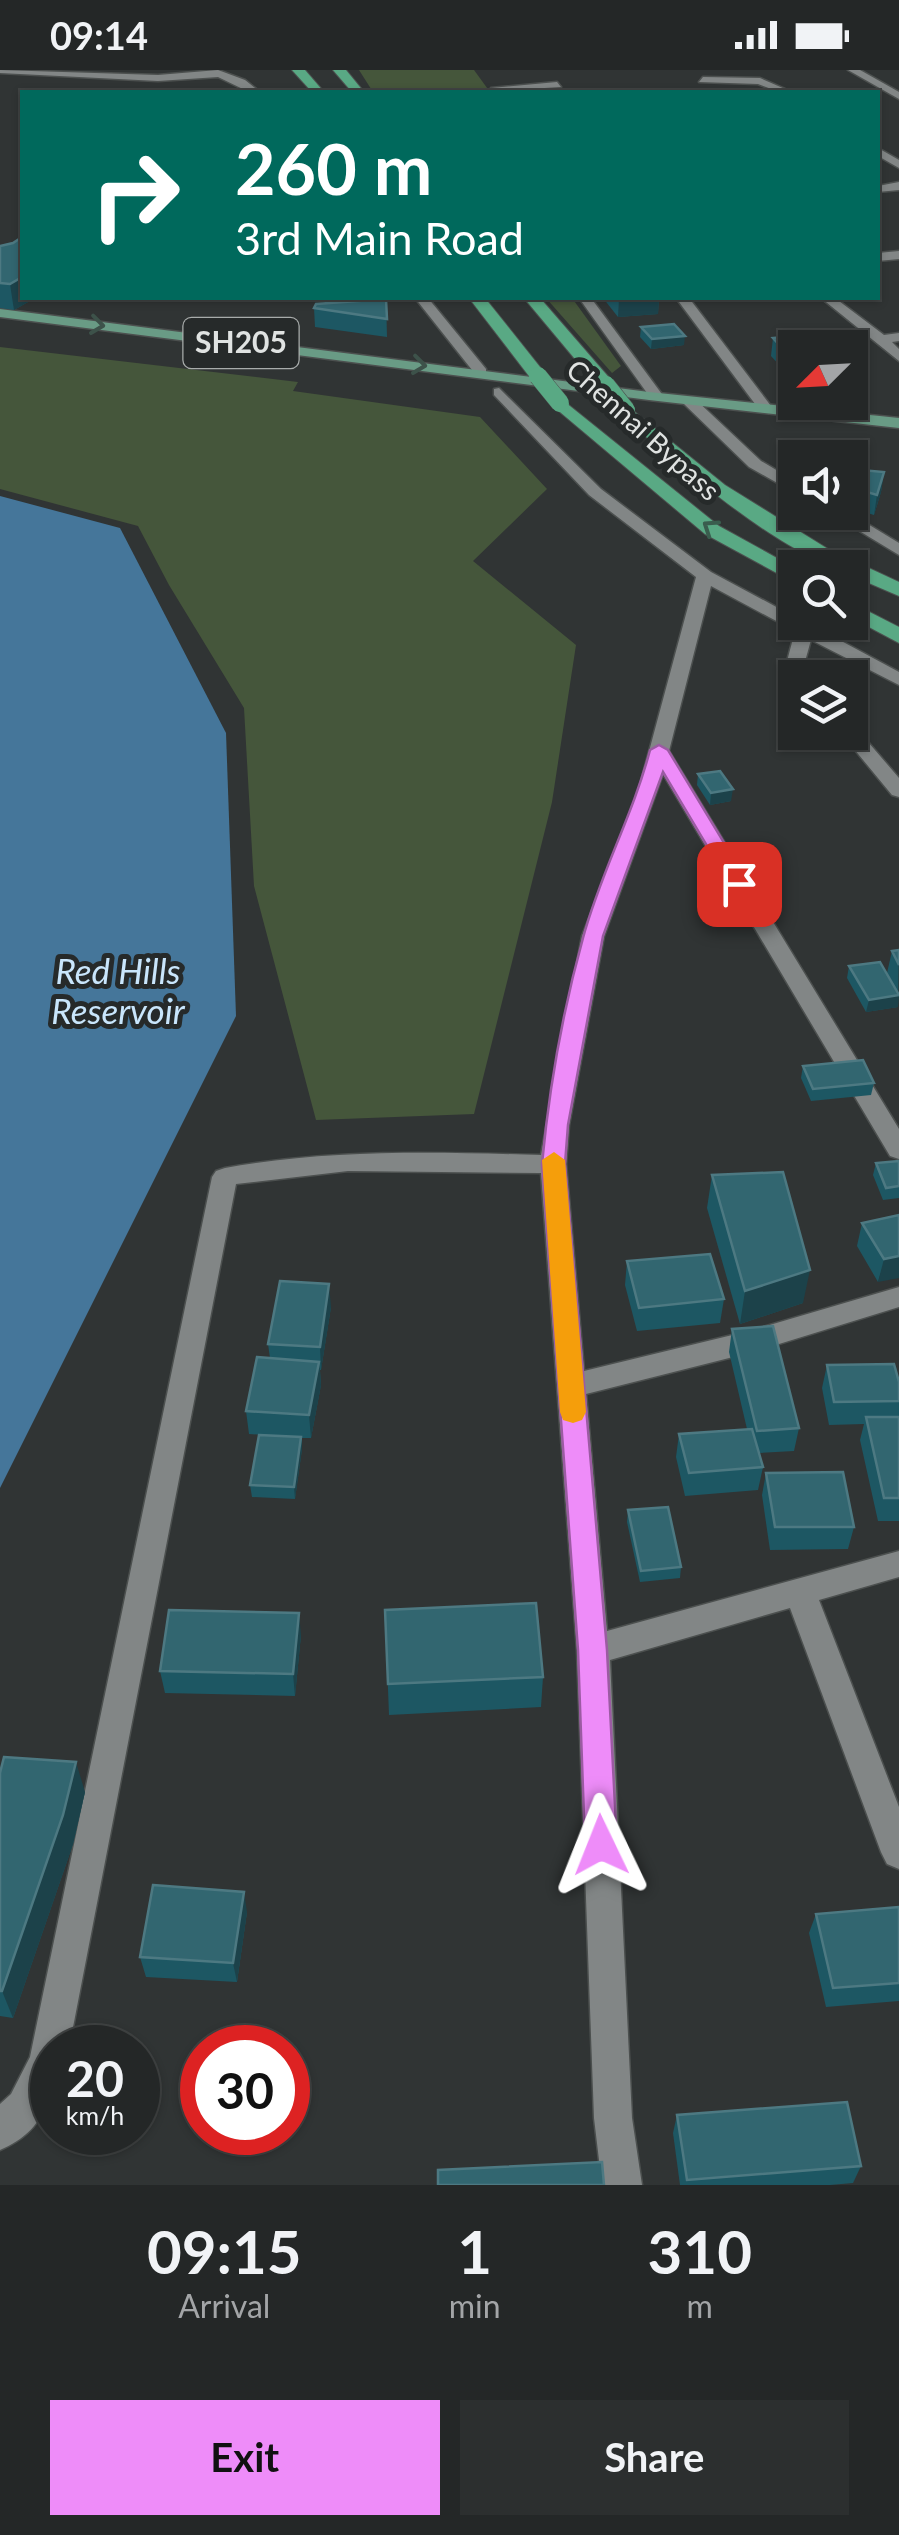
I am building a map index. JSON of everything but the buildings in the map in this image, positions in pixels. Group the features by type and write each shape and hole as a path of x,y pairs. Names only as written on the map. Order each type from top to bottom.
{"highway":[{"path":"298,70 316,90"},
{"path":"339,70 356,90"},
{"name":"Chennai Bypass","path":"479,300 565,409 712,530 778,568"},
{"name":"Chennai Bypass","path":"533,300 626,410 718,489 822,553 899,590"},
{"path":"868,618 899,636"}],"main road":[{"name":"SH205","path":"0,313 481,372 657,397 693,406 766,409 899,423"},
{"path":"0,330 499,392 693,406 899,438"}],"street":[{"path":"0,70 158,78 214,72 251,90"},
{"path":"495,86 559,89 550,70"},
{"path":"853,70 899,96"},
{"path":"703,80 760,81 783,90"},
{"path":"422,300 481,372"},
{"path":"586,300 657,397"},
{"path":"684,300 766,409"},
{"path":"830,300 899,356"},
{"path":"881,340 899,338"},
{"path":"499,392 594,492 704,576 778,614"},
{"path":"693,406 755,464 778,478"},
{"path":"866,530 899,550"},
{"path":"622,2185 613,2118 593,1650 554,1164 557,1125 593,936 647,796 704,576"},
{"path":"826,640 899,679"},
{"path":"659,750 899,1150"},
{"path":"864,750 899,791"},
{"path":"0,2130 26,2108 48,2060 225,1177 273,1166 350,1160 554,1164"},
{"path":"571,1386 753,1340 899,1297"},
{"path":"593,1650 899,1564"},
{"path":"799,1589 899,1852"}],"green space":[{"path":"359,70 474,70 489,90 372,90"},
{"path":"548,300 573,300 621,366 612,373"},
{"path":"0,347 298,382 293,391 480,417 547,489 473,561 576,645 552,802 474,1114 316,1120 254,886 244,708 138,526 0,489"}],"water":[{"name":"Red Hills Reservoir","path":"0,496 120,528 226,733 236,1016 0,1488"}],"slow traffic":[{"path":"554,1160 573,1412"}],"route":[{"path":"601,1845 593,1650 554,1164 557,1125 593,936 647,796 659,750 739,884"}]}
